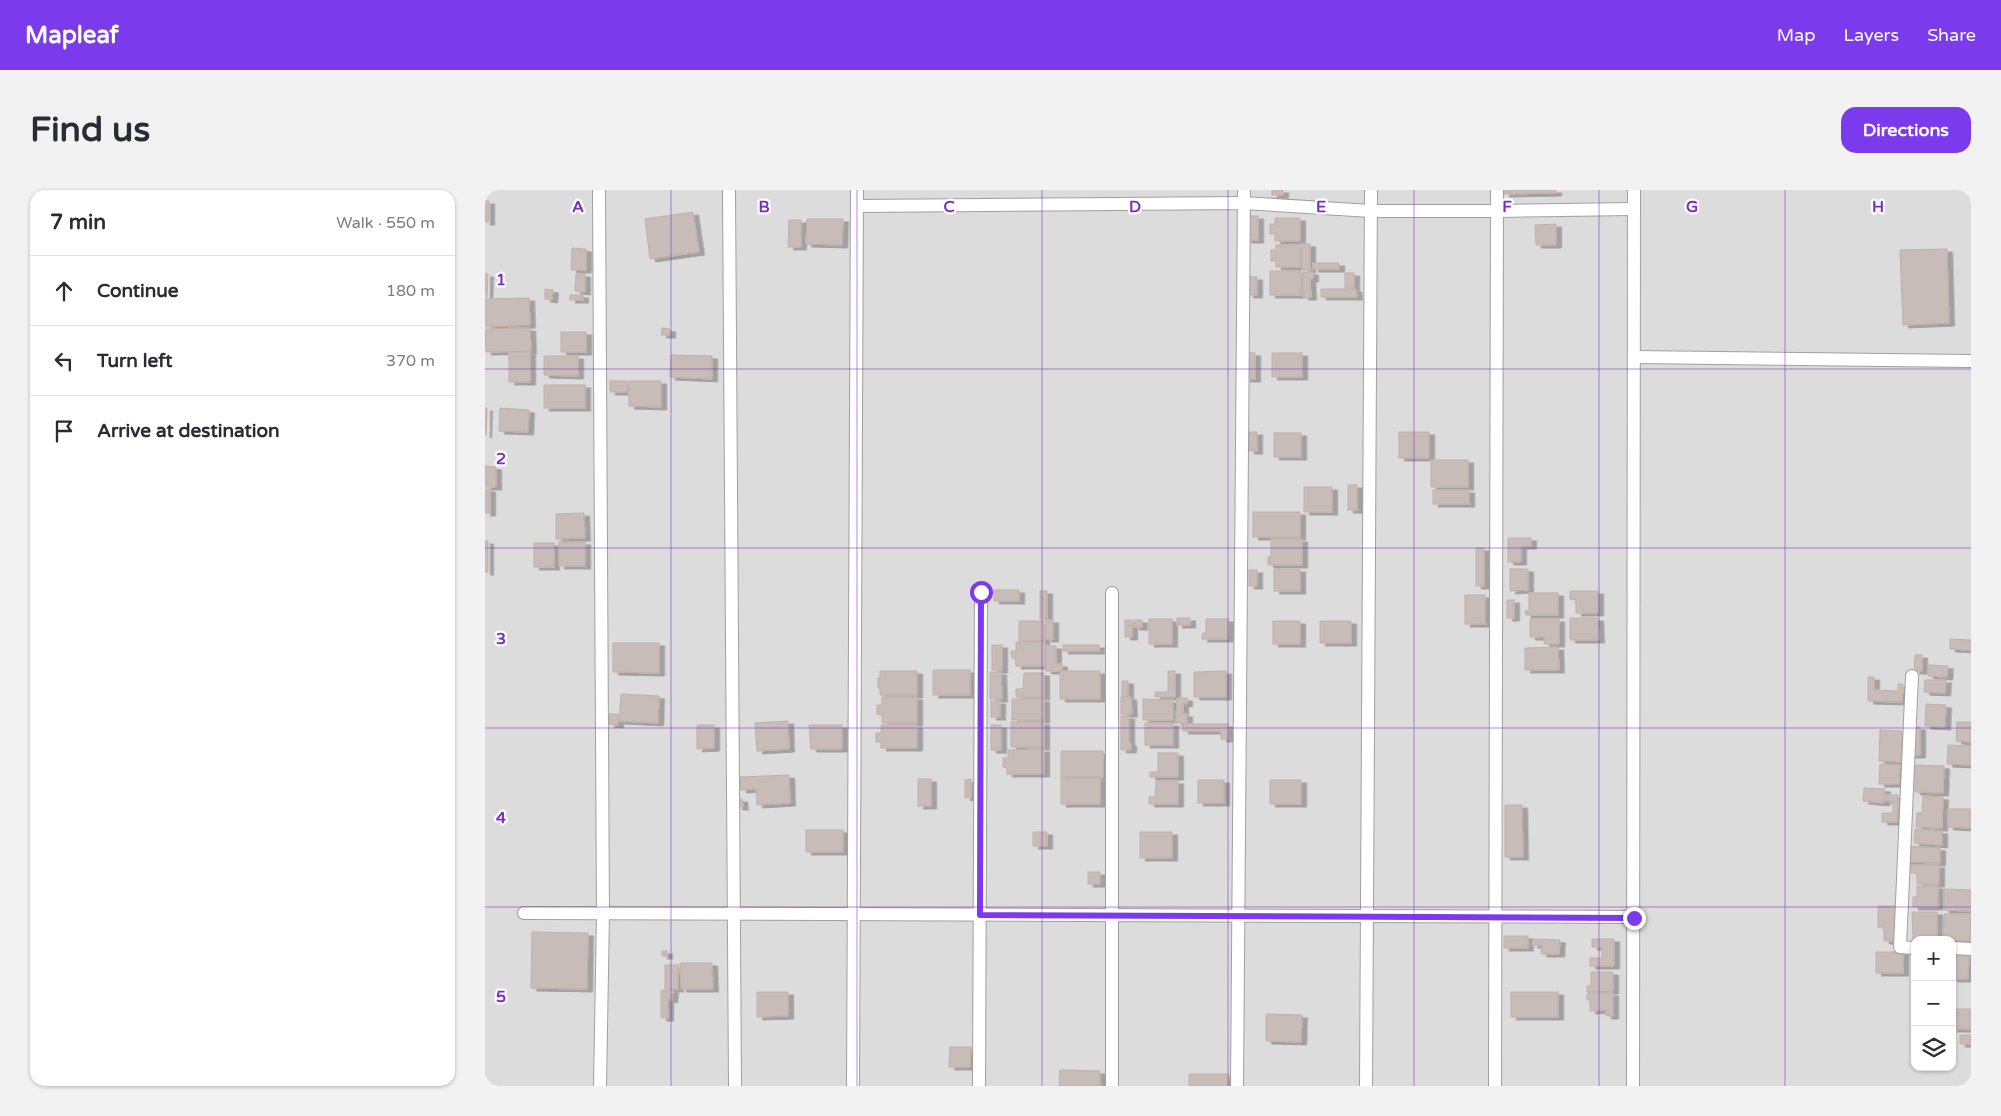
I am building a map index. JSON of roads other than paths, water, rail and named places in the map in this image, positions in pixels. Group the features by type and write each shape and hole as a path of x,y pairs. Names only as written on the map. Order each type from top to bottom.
{"street":[{"path":"599,190 603,914 600,1086"},
{"path":"729,190 735,1086"},
{"path":"853,1086 857,190"},
{"path":"1237,1086 1244,190"},
{"path":"1366,1086 1371,190"},
{"path":"1495,1086 1497,190"},
{"path":"1633,1086 1634,190"},
{"path":"857,206 1245,203 1371,211 1634,209"},
{"path":"1634,357 1971,361"},
{"path":"979,1086 981,592"},
{"path":"1112,593 1112,1086"},
{"path":"1911,948 1900,948 1912,676"},
{"path":"524,913 1634,918"},
{"path":"1956,948 1971,948"}]}
